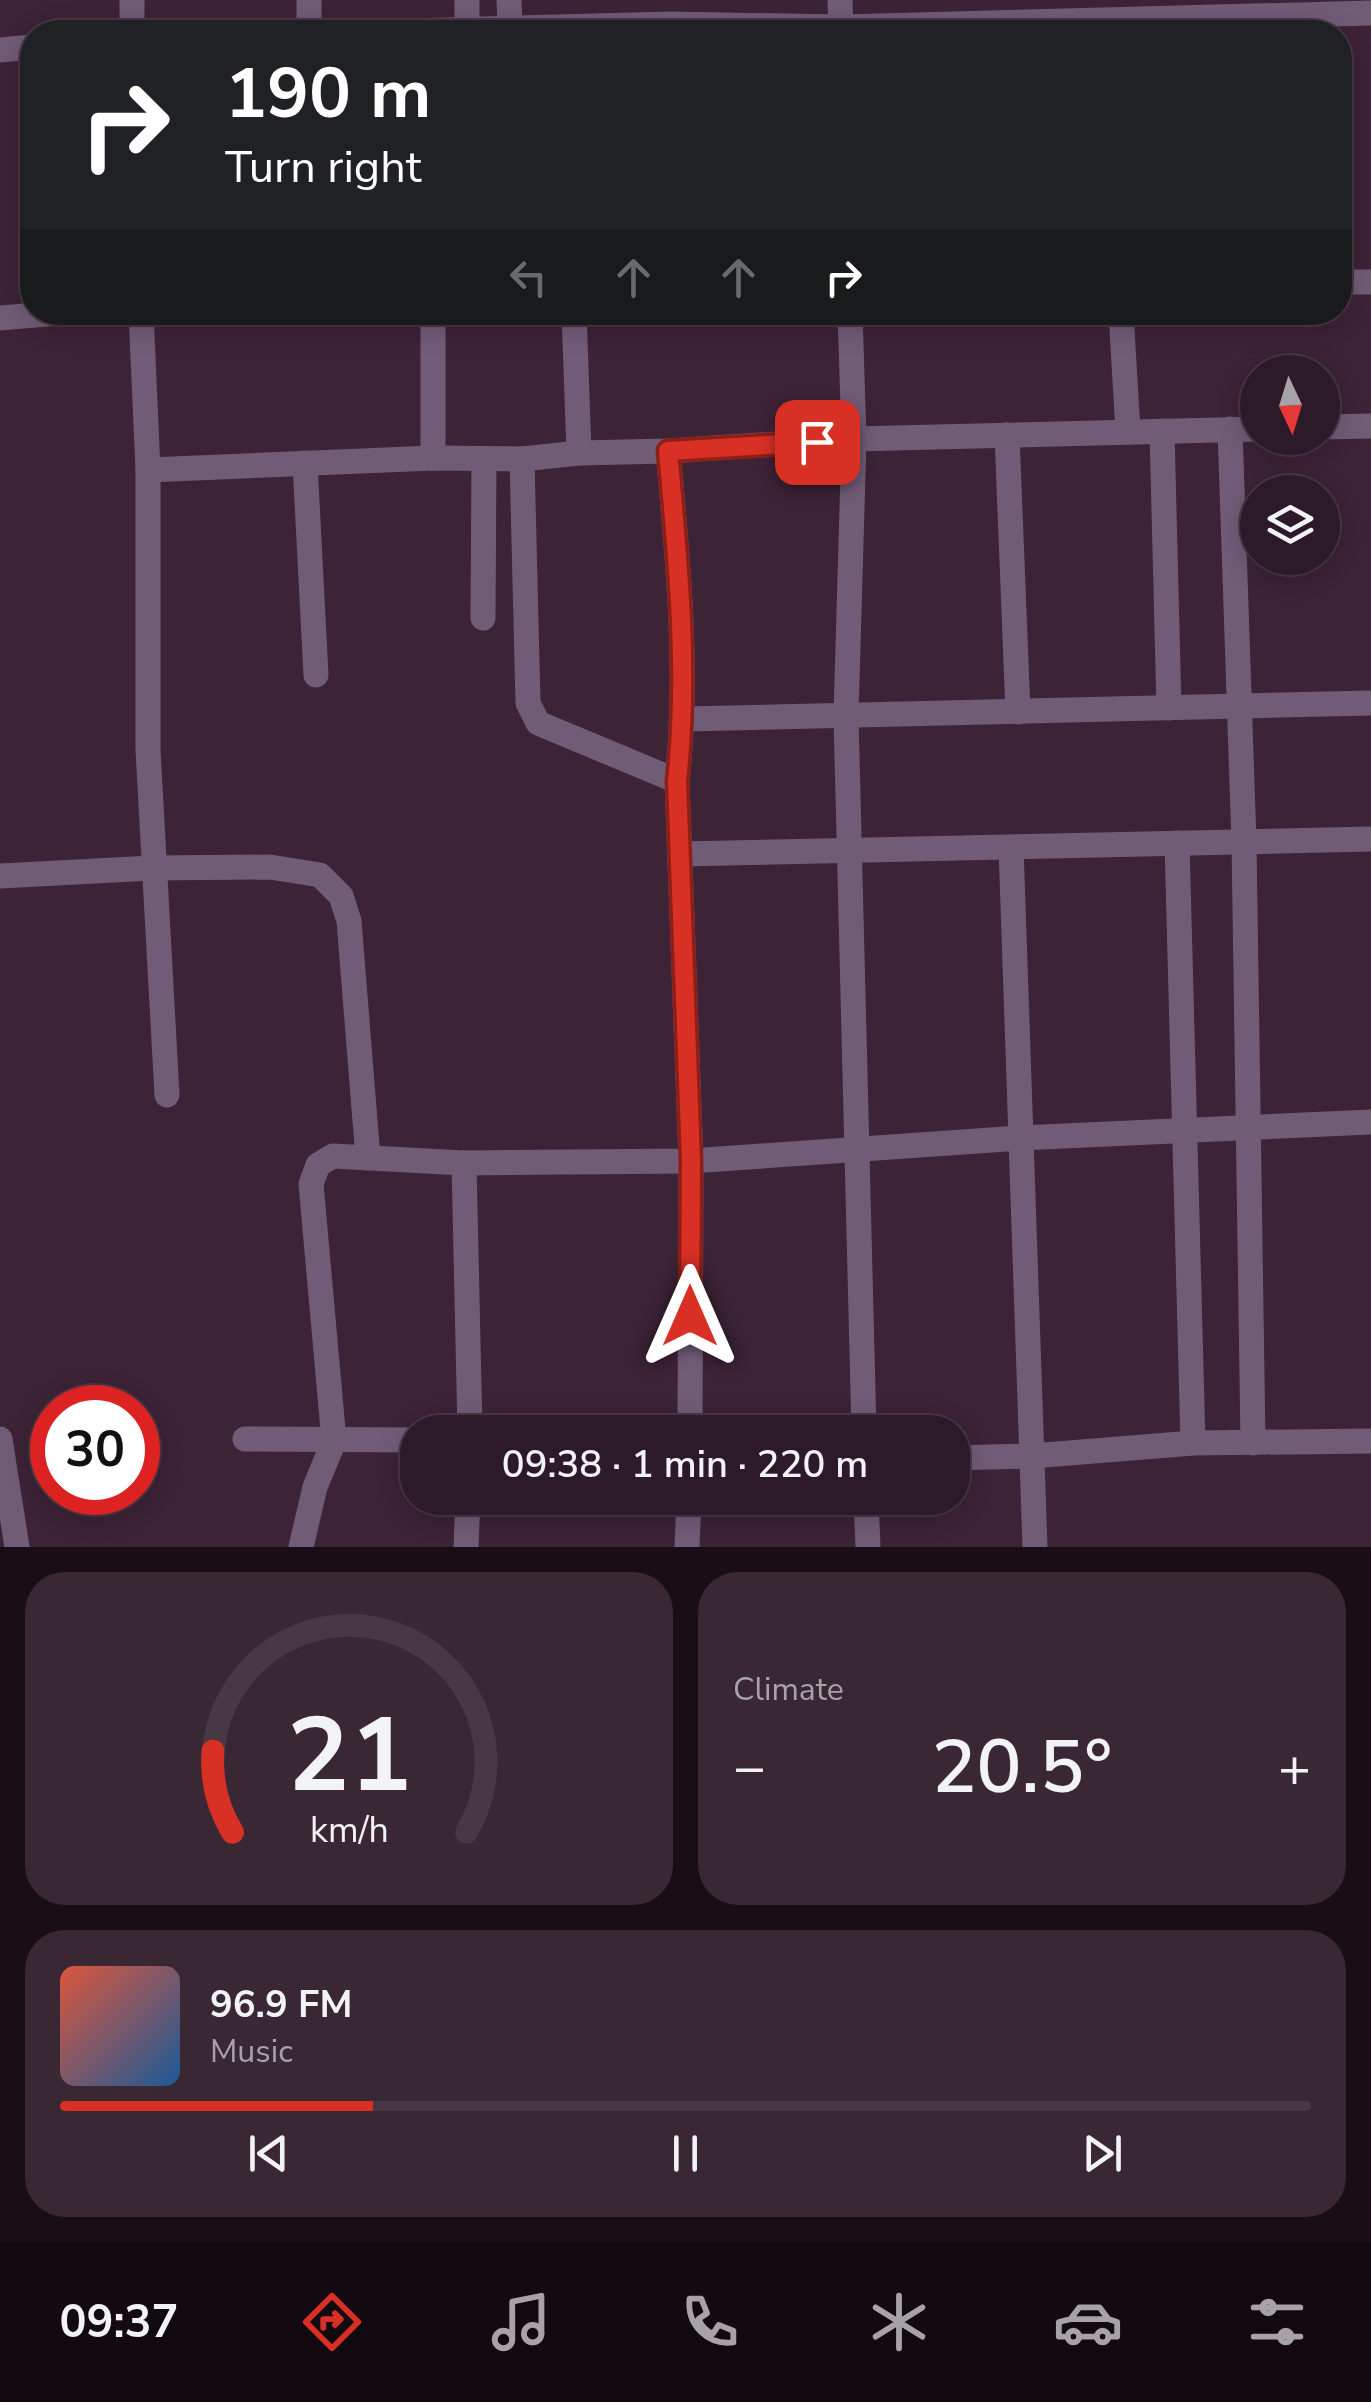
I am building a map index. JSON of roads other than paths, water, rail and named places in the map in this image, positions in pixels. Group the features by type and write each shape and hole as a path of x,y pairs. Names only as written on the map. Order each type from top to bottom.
{"street":[{"path":"1006,19 1218,8 1371,13 1370,0"},
{"path":"142,325 148,470 148,750 167,1095"},
{"path":"433,325 434,458"},
{"path":"574,325 579,453"},
{"path":"850,325 854,439 846,716 864,1415"},
{"path":"1122,325 1128,432"},
{"path":"1340,427 1371,426"},
{"path":"1230,429 1244,842 1253,1443"},
{"path":"148,470 434,458 522,459 854,439 1240,429"},
{"path":"1162,431 1170,708"},
{"path":"1007,435 1018,712"},
{"path":"668,451 680,582 684,719 677,781 691,1161 690,1415"},
{"path":"483,618 484,459"},
{"path":"522,459 528,703 538,723 677,781"},
{"path":"306,463 316,676"},
{"path":"684,719 1371,702"},
{"path":"680,854 1371,838"},
{"path":"1178,843 1193,1443"},
{"path":"1011,847 1035,1547"},
{"path":"0,876 270,867 320,875 341,896 349,920 368,1158"},
{"path":"301,1547 315,1487 334,1441 311,1184 318,1165 334,1156 464,1162 691,1161 1020,1138 1371,1122"},
{"path":"464,1162 470,1415"},
{"path":"0,1439 17,1547"},
{"path":"245,1439 400,1440"},
{"path":"970,1458 1193,1443 1371,1441"},
{"path":"466,1547 467,1515"},
{"path":"687,1547 689,1515"},
{"path":"867,1515 868,1547"}]}
